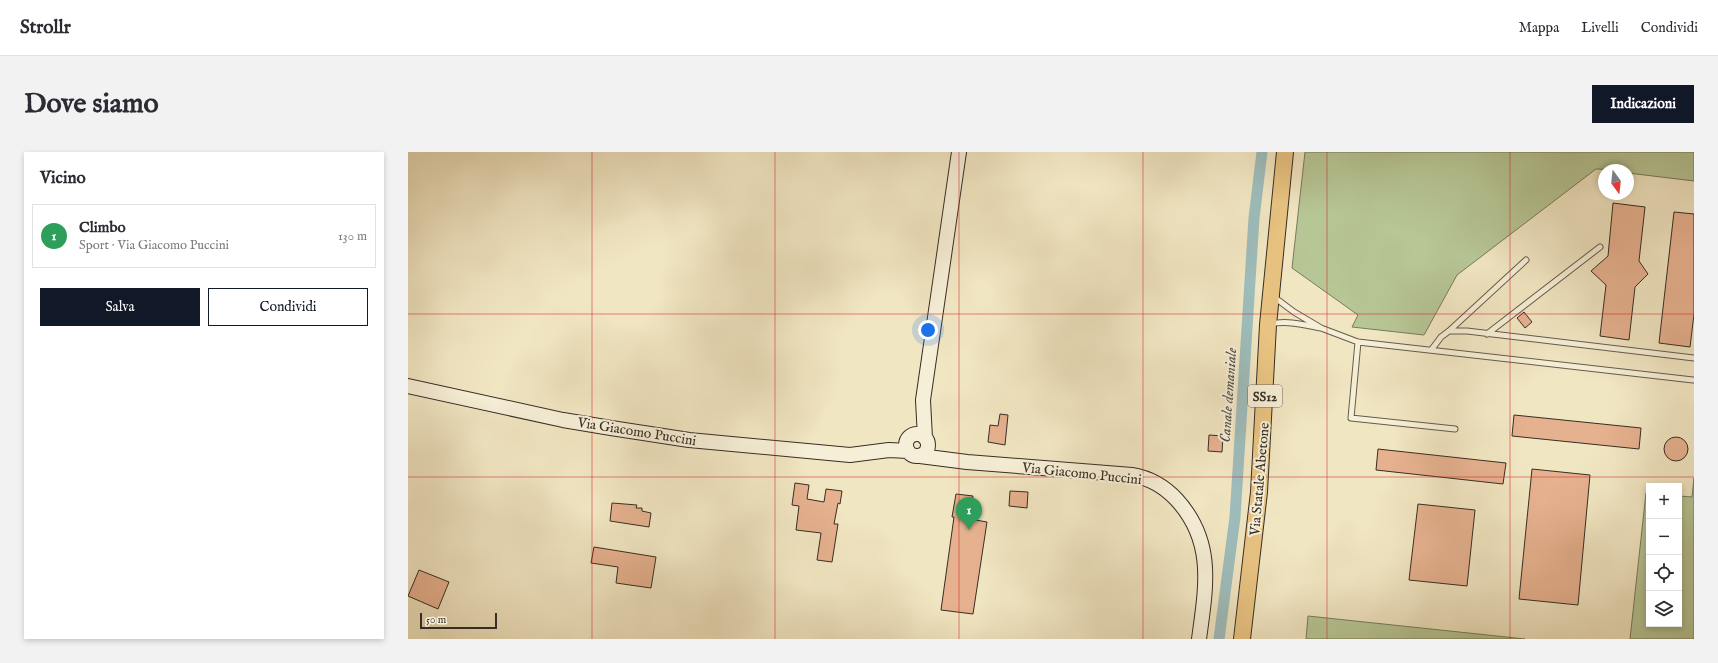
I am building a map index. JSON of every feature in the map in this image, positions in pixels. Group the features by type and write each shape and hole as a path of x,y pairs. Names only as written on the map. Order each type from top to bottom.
{"main road":[{"name":"Via Statale Abetone","path":"1242,639 1260,478 1270,294 1285,152"}],"street":[{"path":"912,445 923,400 959,152"},
{"name":"Via Giacomo Puccini","path":"408,386 524,412 657,436 850,455 912,445 954,460 1132,475 1149,479 1166,489 1188,513 1197,529 1203,545 1205,576 1199,639"},
{"path":"923,400 926,439"},
{"path":"912,445 917,434 954,460"}],"lane":[{"path":"1487,334 1600,247"},
{"path":"1432,349 1441,337 1526,260"},
{"path":"1270,294 1294,312 1321,328"},
{"path":"1268,325 1278,323 1297,323 1321,328 1358,342 1432,349 1693,380"},
{"path":"1449,331 1694,358"},
{"path":"1358,342 1351,418 1455,429"}],"green space":[{"path":"1305,152 1694,152 1694,181 1634,174 1634,164 1598,164 1598,169 1596,169 1457,275 1424,335 1352,327 1358,315 1292,268"},
{"path":"1694,478 1694,639 1630,639 1646,493 1646,627 1682,627 1682,496 1692,497"},
{"path":"1308,616 1525,639 1306,639"}],"building":[{"path":"1613,203 1645,207 1639,261 1648,274 1635,287 1629,340 1600,336 1606,285 1591,271 1608,256"},
{"path":"1674,212 1694,214 1694,314 1690,347 1659,343"},
{"path":"1524,312 1532,322 1525,328 1517,318"},
{"path":"1000,414 1008,415 1005,445 988,442 990,425 998,426"},
{"path":"1514,415 1641,428 1639,449 1512,436"},
{"path":"1209,435 1223,436 1222,452 1208,451"},
{"path":"1676,437 1685,440 1688,449 1685,458 1676,461 1667,458 1664,449 1667,440"},
{"path":"1378,449 1506,463 1503,484 1376,470"},
{"path":"1532,469 1590,475 1578,605 1519,599"},
{"path":"795,483 809,485 807,499 824,502 826,489 842,491 834,524 838,524 832,562 817,560 821,533 796,530 799,506 792,505"},
{"path":"1010,491 1028,492 1027,508 1009,506"},
{"path":"956,494 973,496 970,519 987,522 973,614 941,610"},
{"path":"612,503 637,505 636,508 642,508 642,511 651,513 649,527 610,521"},
{"path":"1418,504 1475,510 1467,586 1409,580"},
{"path":"594,547 656,557 651,588 616,583 618,567 591,563"},
{"path":"419,570 449,582 438,609 408,596"}],"waterway":[{"name":"Canale demaniale","path":"1219,639 1235,517 1254,218 1262,152"}],"place":[{"name":"Climbo","path":"969,530"}]}
